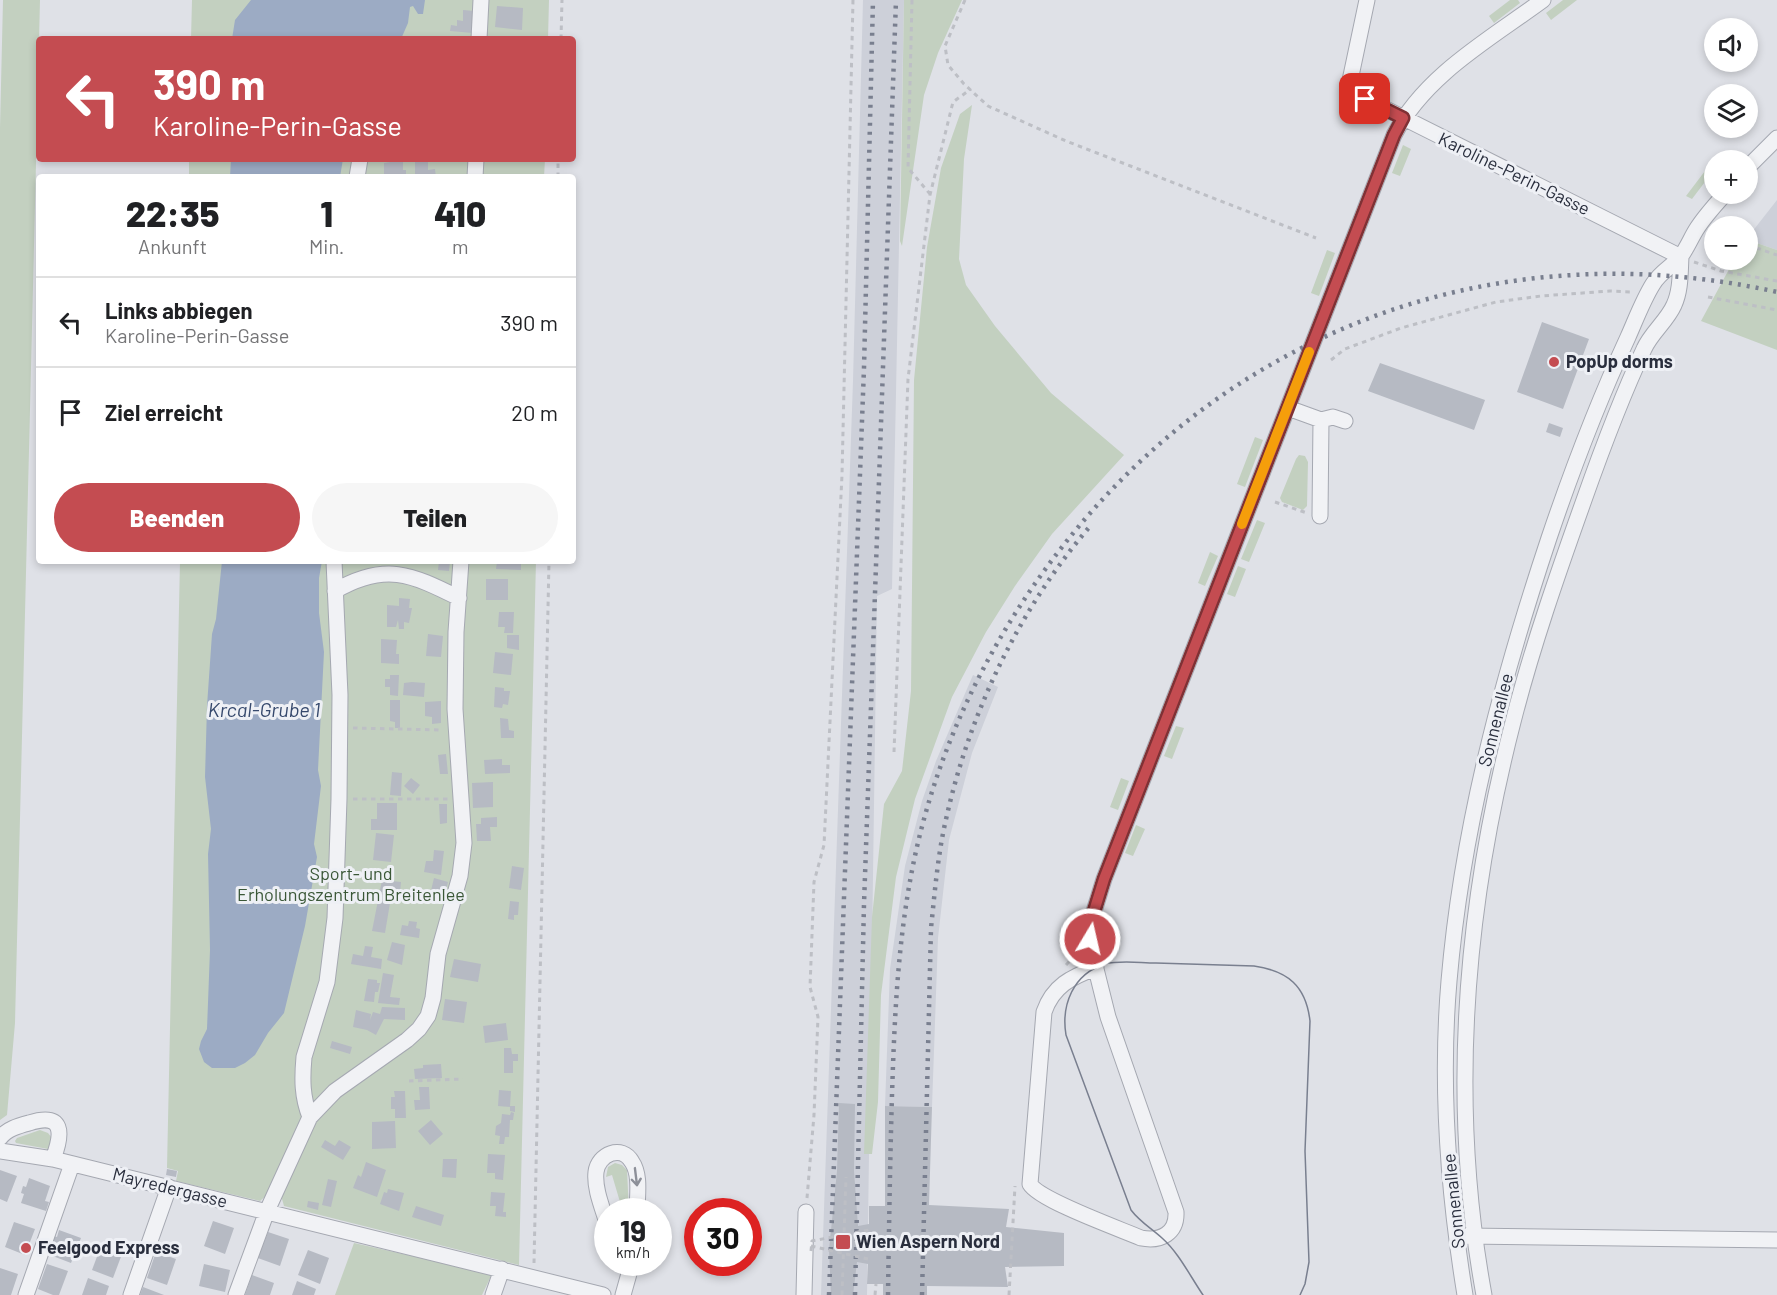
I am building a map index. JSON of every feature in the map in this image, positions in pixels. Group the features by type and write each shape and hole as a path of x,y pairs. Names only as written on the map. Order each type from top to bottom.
{"street":[{"path":"479,36 481,0"},
{"name":"Karoline-Perin-Gasse","path":"1367,0 1348,90 1681,257"},
{"path":"1096,968 1063,983 1048,1001 1044,1012 1030,1184 1033,1189 1059,1203 1141,1238 1157,1239 1166,1236 1175,1225 1176,1212 1108,1017 1096,968 1092,953 1091,921 1104,879 1394,135 1403,118 1419,97 1444,73 1543,0"},
{"path":"1758,157 1777,138"},
{"name":"Sonnenallee","path":"1465,1295 1450,1184 1447,1126 1446,1046 1449,982 1456,917 1471,825 1495,716 1533,585 1566,490 1616,363 1654,281 1666,267 1681,257 1697,228 1717,204"},
{"path":"1484,1295 1475,1236 1467,1153 1464,1086 1467,998 1480,882 1489,830 1513,722 1562,563 1624,394 1645,345 1674,305 1680,281 1681,257"},
{"path":"1288,408 1321,420 1333,417 1345,421"},
{"path":"1315,514 1321,420"},
{"path":"310,1117 305,1104 302,1075 304,1057 327,982 332,946 339,799 340,728 334,564"},
{"path":"236,1295 267,1211 310,1117 335,1090 407,1040 428,1016 433,998 440,941 456,892 464,834 456,730 455,669 461,564"},
{"path":"335,591 363,578 387,572 410,577 459,598"},
{"path":"0,1138 14,1127 42,1119 52,1121 60,1130 60,1139 53,1159"},
{"name":"Mayredergasse","path":"0,1151 53,1159 603,1295"},
{"path":"600,1198 595,1180 596,1168 600,1159 616,1152 626,1155 632,1161 636,1170 637,1198"},
{"path":"26,1295 72,1164"},
{"path":"131,1295 169,1187"},
{"path":"804,1295 806,1212"},
{"path":"1456,1236 1777,1240"},
{"path":"493,1295 502,1269"},
{"path":"620,1276 622,1295"},
{"path":"622,1295 628,1276"}],"path":[{"path":"561,36 562,0"},
{"path":"806,1212 814,1115 818,1017 810,987 814,882 824,845 842,475 853,0"},
{"path":"912,0 908,168 917,182 930,195"},
{"path":"965,0 945,46 948,65 988,106 1065,141 1316,238"},
{"path":"894,752 908,379 930,195 953,102 971,89"},
{"path":"1758,248 1777,255"},
{"path":"1681,257 1721,270 1777,281"},
{"path":"1331,360 1346,349 1401,328 1454,312 1514,298 1610,291 1630,291 1645,298"},
{"path":"1708,297 1777,310"},
{"path":"1275,502 1301,512 1315,514"},
{"path":"533,1277 549,564"},
{"path":"340,728 456,730"},
{"path":"339,799 462,799"},
{"path":"409,1081 462,1079"},
{"path":"842,1295 846,1177"},
{"path":"811,1251 812,1241 868,1230"},
{"path":"811,1246 868,1259"},
{"path":"1005,1247 1010,1247 1009,1295"},
{"path":"875,1295 876,1284"}],"shaded area":[{"path":"863,0 904,0 892,589 877,596 867,1295 821,1295 853,381"},
{"path":"1777,200 1777,250 1758,243 1758,224"},
{"path":"973,675 998,687 972,753 949,840 938,938 932,1107 885,1106 890,969 905,866 922,801 936,761"}],"green space":[{"path":"3,0 40,0 39,36 36,36 36,162 15,1023 7,1115 0,1120 0,128"},
{"path":"192,0 549,0 548,36 191,36"},
{"path":"904,0 962,0 938,53 924,95 902,246 900,241"},
{"path":"1510,0 1518,0 1520,3 1494,23 1489,16"},
{"path":"1563,0 1577,0 1551,20 1546,13"},
{"path":"972,105 964,159 959,259 966,285 995,326 1051,393 1124,455 1052,534 1015,586 986,632 952,697 915,799 896,877 881,995 878,1102 872,1154 864,1154 872,917 884,804 902,771 911,691 914,380 927,247 941,168 960,114"},
{"path":"1403,145 1411,149 1400,176 1392,173"},
{"path":"189,162 545,162 544,174 189,174"},
{"path":"1704,172 1704,183 1692,199 1686,196"},
{"path":"1758,243 1777,250 1777,350 1701,321 1729,270 1758,270"},
{"path":"1327,250 1335,253 1319,296 1311,293"},
{"path":"1255,437 1263,440 1245,487 1237,484"},
{"path":"1299,455 1305,456 1308,462 1307,506 1303,510 1282,502 1280,498"},
{"path":"1257,520 1265,523 1249,562 1241,559"},
{"path":"1210,552 1218,556 1205,586 1198,583"},
{"name":"Sport- und Erholungszentrum Breitenlee","path":"180,564 536,564 519,1265 284,1206 282,1199 268,1194 260,1201 176,1181 178,1171 167,1168"},
{"path":"1238,566 1246,569 1235,597 1227,594"},
{"path":"1176,726 1184,728 1172,759 1164,756"},
{"path":"1121,778 1129,781 1118,810 1110,807"},
{"path":"1136,825 1145,829 1133,856 1125,853"},
{"path":"40,1130 48,1133 52,1138 48,1149 15,1141 17,1138"},
{"path":"615,1163 627,1170 628,1198 619,1198 612,1175 606,1177 608,1167"},
{"path":"354,1243 492,1274 482,1295 335,1295"}],"water":[{"path":"251,0 425,0 423,14 418,14 413,6 410,7 408,23 402,36 232,36 235,20"},
{"path":"231,162 342,162 340,174 230,174"},
{"name":"Krcal-Grube 1","path":"222,564 321,564 319,613 324,652 318,770 321,786 314,844 317,857 305,926 284,1013 268,1033 255,1055 235,1068 212,1068 204,1062 199,1049 207,1029 210,950 208,854 211,829 205,777 212,634 216,619"}],"building":[{"path":"497,6 523,8 522,30 495,27"},
{"path":"463,10 474,11 473,33 450,31 451,25 457,26 457,20 463,21"},
{"path":"403,162 403,170 406,170 406,174 384,174 384,163"},
{"path":"415,162 428,162 428,170 435,169 436,174 415,174"},
{"name":"PopUp dorms","path":"1542,322 1589,339 1563,409 1517,392"},
{"path":"1380,363 1485,400 1474,430 1368,391"},
{"path":"1549,423 1563,428 1560,437 1546,432"},
{"path":"439,564 450,564 449,571 438,570"},
{"path":"497,564 521,564 521,570 496,569"},
{"path":"486,579 508,579 508,600 486,600"},
{"path":"399,598 410,599 409,608 412,608 409,623 404,622 404,629 399,629 398,620 396,627 387,627 387,605 399,606"},
{"path":"499,612 514,612 513,633 504,633 505,627 498,627"},
{"path":"428,634 443,636 441,657 426,656"},
{"path":"507,635 519,635 519,650 507,648"},
{"path":"381,639 397,640 396,654 399,654 399,664 381,663"},
{"path":"495,652 513,654 511,675 493,673"},
{"path":"390,675 399,675 398,696 390,695 390,687 385,687 385,679 390,679"},
{"path":"404,683 425,683 424,697 403,695"},
{"path":"495,687 510,691 508,705 503,704 502,708 494,707"},
{"path":"390,700 400,700 400,728 395,728 395,722 390,721"},
{"path":"441,701 441,723 432,724 432,717 425,716 425,702"},
{"path":"500,718 508,719 509,730 514,731 514,738 501,738"},
{"path":"446,754 448,774 440,774 438,755"},
{"path":"502,759 502,765 510,765 510,773 485,774 484,760"},
{"path":"392,772 402,773 401,796 390,795"},
{"path":"411,778 420,785 413,794 404,786"},
{"path":"493,782 493,807 473,808 472,783"},
{"path":"377,803 397,803 397,830 371,830 371,819 377,819"},
{"path":"439,804 447,804 447,823 440,824"},
{"path":"497,817 497,827 490,827 491,841 477,841 476,824 481,824 481,818"},
{"path":"376,833 394,835 391,862 373,860"},
{"path":"434,850 444,851 441,875 424,872 426,861 433,861"},
{"path":"512,866 524,868 521,890 509,888"},
{"path":"434,878 448,882 443,902 429,899"},
{"path":"382,880 401,882 399,903 390,903 385,933 372,931"},
{"path":"510,901 519,902 518,915 514,915 514,920 508,919"},
{"path":"409,921 417,922 416,928 420,929 419,938 400,935 402,925 408,926"},
{"path":"392,942 405,945 402,965 387,960"},
{"path":"365,946 373,947 371,957 382,959 381,969 351,964 353,954 363,956"},
{"path":"454,959 481,964 478,982 450,977"},
{"path":"383,973 394,975 390,997 400,998 399,1005 378,1003"},
{"path":"368,979 377,980 377,983 380,983 378,992 375,992 374,1002 364,1001"},
{"path":"445,999 467,1002 464,1023 442,1020"},
{"path":"382,1007 405,1008 405,1020 384,1019 376,1035 353,1027 356,1010 371,1014 370,1020 373,1012 380,1014"},
{"path":"506,1023 508,1040 485,1043 483,1026"},
{"path":"332,1041 352,1047 350,1054 330,1048"},
{"path":"504,1048 511,1048 512,1054 518,1054 518,1061 513,1061 513,1073 504,1073"},
{"path":"441,1064 442,1078 415,1079 414,1069 423,1068 423,1065"},
{"path":"419,1087 429,1087 430,1109 415,1110 414,1100 420,1100"},
{"path":"499,1090 511,1091 510,1106 515,1106 515,1112 510,1111 510,1107 498,1106"},
{"path":"394,1091 405,1091 406,1118 395,1118 395,1109 391,1109 391,1097 395,1097"},
{"path":"839,1103 855,1104 854,1171 858,1226 869,1224 869,1206 885,1206 885,1106 932,1107 929,1205 1009,1209 1006,1227 1064,1233 1064,1266 1005,1267 1008,1287 927,1286 927,1295 883,1295 883,1284 867,1284 868,1264 857,1262 853,1295 831,1295 829,1250 837,1171"},
{"path":"511,1112 514,1113 513,1120 510,1120 509,1137 505,1137 504,1144 499,1144 500,1136 495,1135 496,1126 501,1123 502,1114 510,1115"},
{"path":"431,1120 443,1134 430,1145 418,1131"},
{"path":"395,1121 396,1148 372,1149 372,1122"},
{"path":"325,1140 335,1146 339,1140 351,1147 343,1160 321,1147"},
{"path":"488,1154 505,1155 503,1180 495,1179 495,1173 487,1173"},
{"path":"443,1159 457,1159 456,1178 442,1177"},
{"path":"366,1162 386,1170 377,1197 353,1188 358,1175 361,1177"},
{"path":"167,1169 177,1171 176,1177 166,1175"},
{"path":"0,1170 17,1176 7,1202 0,1199"},
{"path":"29,1178 50,1186 45,1201 49,1202 46,1211 21,1203 24,1194 21,1193 23,1186 26,1187"},
{"path":"328,1179 337,1181 331,1207 322,1205"},
{"path":"388,1189 404,1193 399,1211 380,1204 384,1192 387,1193"},
{"path":"491,1192 505,1193 503,1212 506,1212 506,1217 495,1216 496,1206 490,1206"},
{"path":"308,1201 319,1203 318,1210 307,1207"},
{"path":"416,1206 444,1215 441,1226 412,1217"},
{"path":"213,1221 234,1228 225,1254 204,1246"},
{"path":"14,1222 35,1229 25,1255 5,1247"},
{"path":"59,1230 81,1238 71,1263 50,1255 54,1246 50,1245 54,1236 57,1237"},
{"path":"268,1232 289,1239 280,1266 255,1257 262,1239 265,1240"},
{"path":"101,1246 122,1254 113,1278 92,1270"},
{"path":"308,1250 329,1258 320,1284 298,1275"},
{"path":"156,1252 176,1259 167,1285 147,1278"},
{"path":"47,1264 68,1271 59,1295 38,1289"},
{"path":"204,1264 230,1270 225,1292 199,1286"},
{"path":"0,1268 18,1274 11,1295 0,1295"},
{"path":"252,1275 274,1283 270,1295 245,1295"},
{"path":"88,1278 109,1286 106,1295 82,1295"},
{"path":"297,1281 316,1289 314,1295 292,1295"},
{"path":"143,1287 164,1295 140,1295"}],"tram line":[{"path":"1203,1295 1174,1251 1131,1210 1066,1035 1065,1013 1072,992 1085,975 1105,964 1130,962 1266,968 1286,976 1304,998 1310,1021 1305,1151 1309,1262 1305,1284 1300,1295"}],"railway":[{"path":"829,1295 864,368 873,0"},
{"path":"855,1295 864,904 896,0"},
{"path":"888,1295 892,1095 897,991 909,887 924,819 949,743 982,670 1023,602 1070,537 1139,462 1216,400 1299,349 1388,311 1481,286 1578,275 1677,276 1777,292"},
{"path":"922,1295 931,928 944,829 957,775 970,736 1002,660 1043,589 1092,524"}],"slow traffic":[{"path":"1242,524 1309,352"}],"place":[{"name":"PopUp dorms","path":"1554,362"},
{"name":"Wien Aspern Nord","path":"843,1242"},
{"name":"Feelgood Express","path":"26,1248"}],"route":[{"path":"1090,939 1091,921 1104,879 1394,135 1403,118 1365,99"}]}
